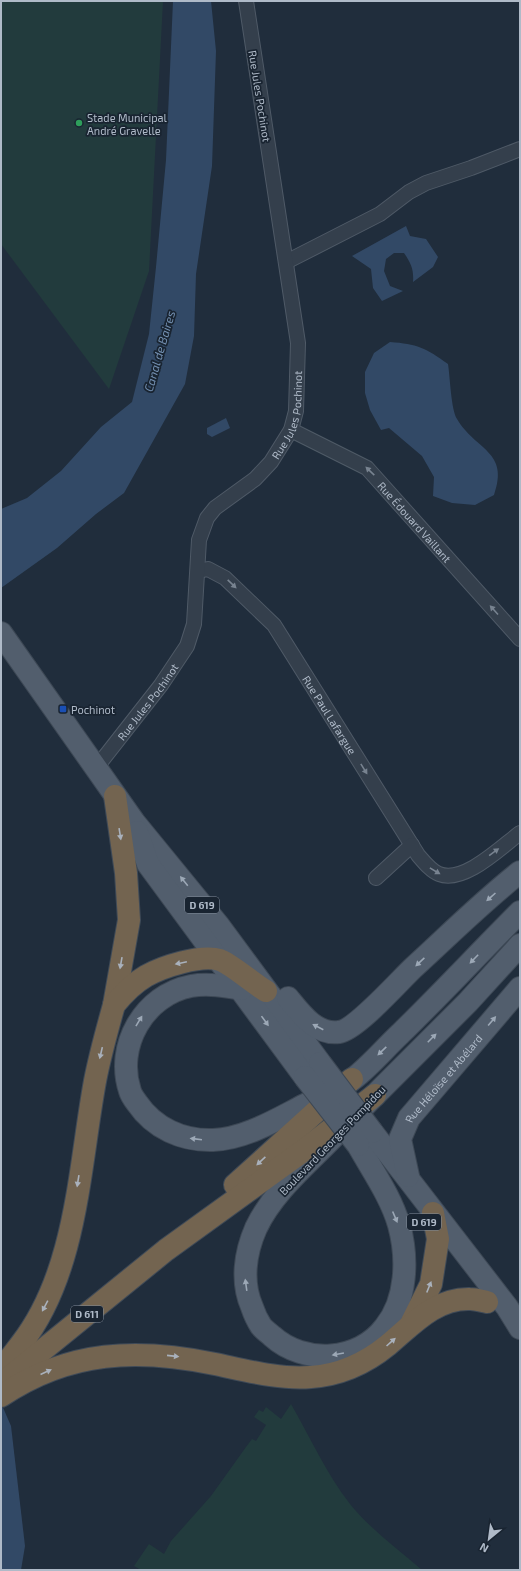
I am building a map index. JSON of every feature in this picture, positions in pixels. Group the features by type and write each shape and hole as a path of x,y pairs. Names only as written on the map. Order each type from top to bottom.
{"highway":[{"path":"4,1380 50,1296 61,1266 72,1223 95,1080 114,1004 129,920 126,873 115,796"},
{"path":"114,1004 146,976 170,965 199,959 219,960 266,991"},
{"name":"D 611","path":"166,1250 289,1135 352,1079"},
{"name":"D 611","path":"4,1380 166,1250 303,1151 375,1095"},
{"path":"412,1322 431,1284 438,1239 433,1214"},
{"path":"4,1380 93,1358 123,1354 180,1356 282,1375 311,1377 344,1371 360,1363 387,1346 412,1322 441,1304 469,1299 487,1302"}],"main road":[{"name":"D 619","path":"1,633 134,822 219,926 266,991 313,1070"},
{"name":"D 619","path":"134,822 148,864 219,960 242,989 313,1070 365,1138 438,1239 487,1302 519,1327"},
{"path":"219,926 272,977 306,1020 322,1030 339,1032 347,1029 376,1004 412,969 520,872"},
{"path":"242,989 216,985 191,986 169,993 154,1003 140,1019 132,1034 127,1058 127,1073 130,1092 148,1117 178,1136 214,1140 254,1130 281,1118 352,1079 436,998 520,912"},
{"name":"Boulevard Georges Pompidou","path":"365,1138 386,1196 399,1225 404,1258 403,1283 400,1299 385,1328 371,1341 356,1350 338,1355 308,1355 292,1350 279,1342 262,1327 249,1300 245,1283 248,1250 256,1228 285,1186 468,1002 520,945"},
{"name":"Rue Héloïse et Abélard","path":"409,1181 400,1139 409,1118 520,988"},
{"name":"D 619","path":"365,1138 409,1181 433,1214 507,1307 519,1327"}],"street":[{"name":"Rue Jules Pochinot","path":"96,768 162,686 187,646 194,624 199,540 207,518 215,508 254,479 271,462 291,430 296,411 298,343 246,1"},
{"path":"286,262 380,214 409,192 426,183 471,168 520,149"},
{"name":"Rue Édouard Vaillant","path":"291,430 367,468 520,639"},
{"name":"Rue Paul Lafargue","path":"198,571 208,569 225,578 274,625 418,856 429,867 439,874 452,876 469,871 520,833"},
{"path":"376,878 412,845"}],"green space":[{"name":"Stade Municipal André Gravelle","path":"1,1 163,1 149,271 109,389 1,244"},
{"path":"291,1404 326,1467 350,1504 375,1530 422,1570 141,1570 134,1566 149,1544 164,1554 171,1541 211,1496 252,1439 256,1441 266,1425 254,1417 259,1410 263,1412 266,1407 281,1419"}],"water":[{"name":"Canal de Baires","path":"173,1 211,1 216,51 212,166 196,274 194,336 185,384 124,493 96,514 57,548 1,588 1,509 27,498 61,471 101,427 132,402 149,334 156,267 166,160"},
{"path":"406,226 410,236 426,239 438,257 433,267 413,282 412,267 404,253 394,253 386,259 384,271 390,286 403,291 382,301 373,288 371,269 352,256"},
{"path":"390,342 407,344 421,348 448,364 455,415 464,429 488,452 498,469 498,480 494,495 475,505 452,503 433,496 434,477 422,456 389,428 381,430 370,410 365,393 365,372 374,353"},
{"path":"226,418 230,428 212,437 207,434 207,428"},
{"path":"1,1403 11,1426 25,1546 21,1570 1,1570"}],"place":[{"name":"Stade Municipal André Gravelle","path":"79,123"},
{"name":"Pochinot","path":"63,709"}]}
